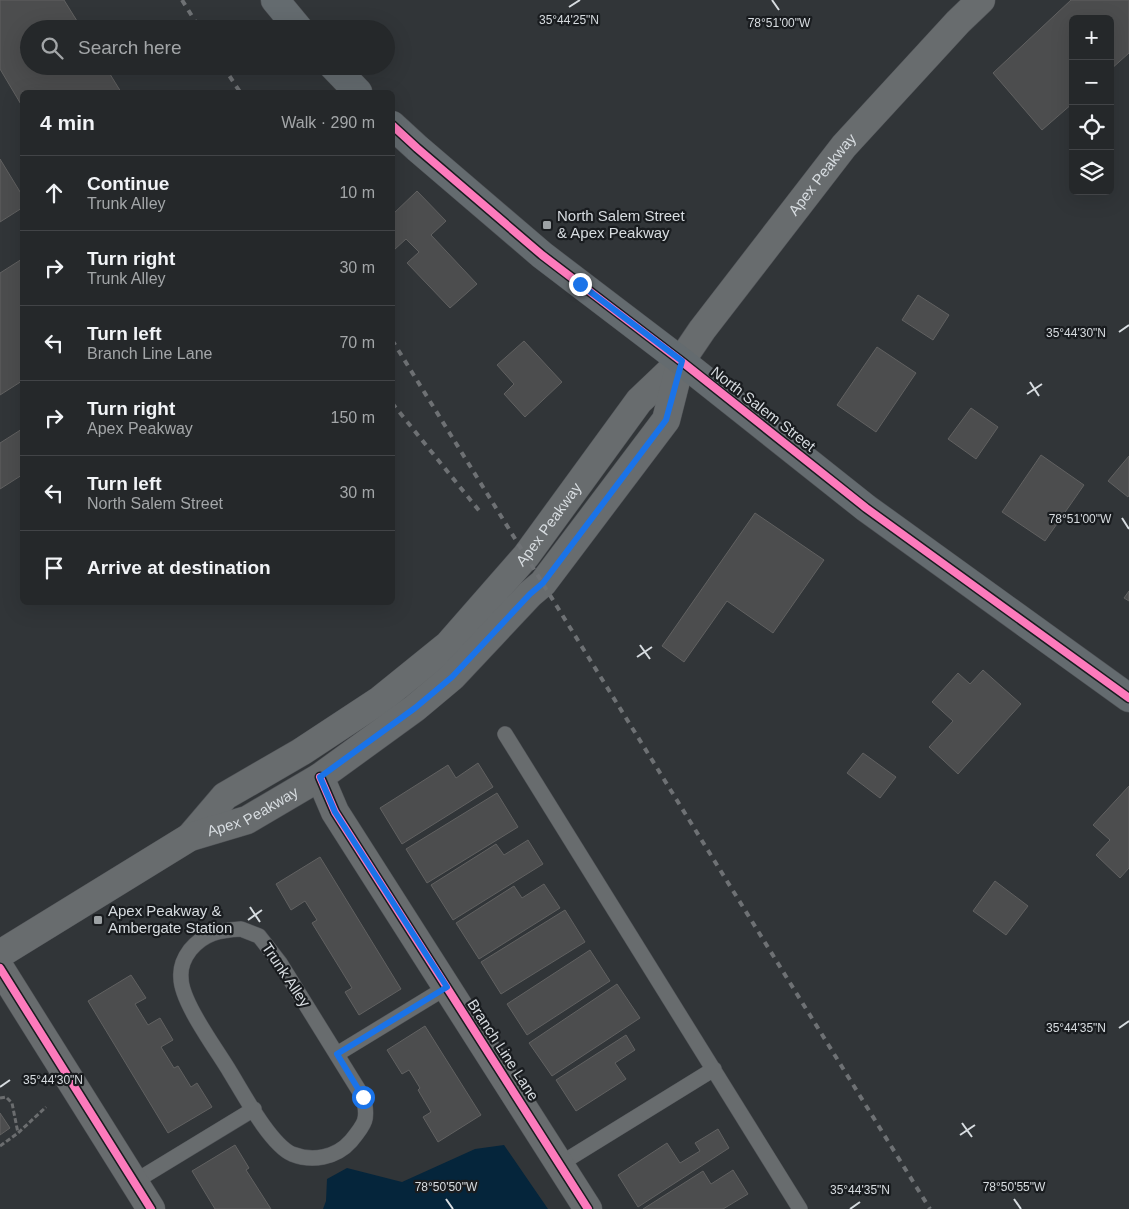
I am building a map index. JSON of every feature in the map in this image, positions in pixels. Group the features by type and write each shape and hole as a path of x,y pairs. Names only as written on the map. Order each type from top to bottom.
{"main road":[{"path":"275,0 292,20"},
{"name":"Apex Peakway","path":"190,837 225,796 301,752 380,700 448,645 526,556 639,401 682,361 702,330 844,146 958,22 981,0"},
{"path":"342,75 356,90"},
{"name":"North Salem Street","path":"395,128 542,255 682,361 866,508 1129,698"},
{"name":"Apex Peakway","path":"0,954 190,837 248,820 320,777 415,708 452,677 530,594 543,583 666,420 682,361"},
{"name":"Branch Line Lane","path":"320,777 335,812 588,1209"},
{"path":"0,968 151,1209"}],"lane":[{"path":"505,734 800,1209"},
{"name":"Trunk Alley","path":"241,929 259,936 280,962 337,1054 363,1097 367,1112 363,1126 347,1145 327,1157 306,1158 290,1153 277,1143 254,1109 186,1000 181,978 184,958 194,946 220,930 241,929"},
{"path":"337,1054 447,987"},
{"path":"560,1164 714,1069"},
{"path":"134,1182 254,1109"}],"path":[{"path":"0,1098 6,1097 12,1103 18,1133"},
{"path":"0,1146 18,1133 46,1107"}],"water":[{"path":"504,1145 548,1209 323,1209 326,1201 327,1179 347,1168 402,1182 475,1149"}],"building":[{"path":"0,0 64,0 76,20 20,20 20,75 111,75 120,90 20,90 20,103 0,69"},
{"path":"1071,0 1129,0 1129,53 1114,66 1114,15 1069,15 1069,106 1042,130 993,73"},
{"path":"0,159 20,192 20,209 0,222"},
{"path":"417,191 446,221 431,235 477,284 450,308 407,263 419,252 406,239 395,249 395,212"},
{"path":"20,260 20,382 0,395 0,273"},
{"path":"918,295 949,315 933,340 902,320"},
{"path":"524,341 562,382 525,417 504,394 514,384 497,365"},
{"path":"877,347 916,373 876,432 837,405"},
{"path":"971,408 998,427 976,459 948,439"},
{"path":"20,430 20,476 0,489 0,443"},
{"path":"1041,455 1084,485 1045,541 1002,512"},
{"path":"1129,456 1129,495 1128,497 1108,481"},
{"path":"755,513 824,560 773,633 727,601 684,662 662,646"},
{"path":"1129,591 1129,601 1124,598"},
{"path":"983,670 1021,704 958,774 929,747 953,721 932,702 958,673 970,684"},
{"path":"863,753 896,777 880,798 847,773"},
{"path":"478,763 493,787 402,844 380,808 448,765 456,778"},
{"path":"1129,786 1129,868 1120,878 1096,855 1110,840 1093,825"},
{"path":"497,793 518,827 427,883 406,849"},
{"path":"528,840 543,864 453,920 431,885 496,844 504,855"},
{"path":"320,857 401,989 359,1015 345,992 352,988 312,923 317,920 305,901 291,910 276,884"},
{"path":"995,881 1028,906 1006,935 973,911"},
{"path":"544,884 560,908 479,959 456,923 514,886 522,898"},
{"path":"565,910 585,942 501,994 481,962"},
{"path":"590,950 610,981 527,1035 507,1004"},
{"path":"131,975 146,998 135,1004 148,1025 160,1018 173,1040 161,1047 174,1068 178,1066 191,1087 197,1083 212,1107 168,1133 88,1001"},
{"path":"617,984 640,1018 552,1076 529,1043"},
{"path":"425,1026 481,1115 438,1142 423,1117 431,1112 418,1090 420,1088 409,1070 402,1074 387,1050"},
{"path":"626,1035 635,1050 615,1063 626,1079 576,1111 556,1080"},
{"path":"0,1113 10,1128 0,1135"},
{"path":"718,1129 729,1148 638,1207 618,1175 667,1143 680,1163 700,1151 695,1143"},
{"path":"235,1145 249,1168 246,1170 271,1209 215,1209 192,1171"},
{"path":"733,1170 748,1194 723,1209 643,1209 703,1171 711,1184"}],"railway":[{"path":"182,0 194,20"},
{"path":"229,75 239,90"},
{"path":"395,345 930,1209"},
{"path":"395,407 481,513"}],"cycle path":[{"path":"395,128 542,255 681,361 866,508 1129,698"},
{"path":"320,777 335,812 588,1209"},
{"path":"0,968 151,1209"}],"place":[{"name":"North Salem Street & Apex Peakway","path":"547,225"},
{"name":"Apex Peakway & Ambergate Station","path":"98,920"}],"route":[{"path":"363,1097 337,1054 447,987 335,812 320,777 415,708 452,677 530,594 543,583 666,420 682,361 580,284"}]}
